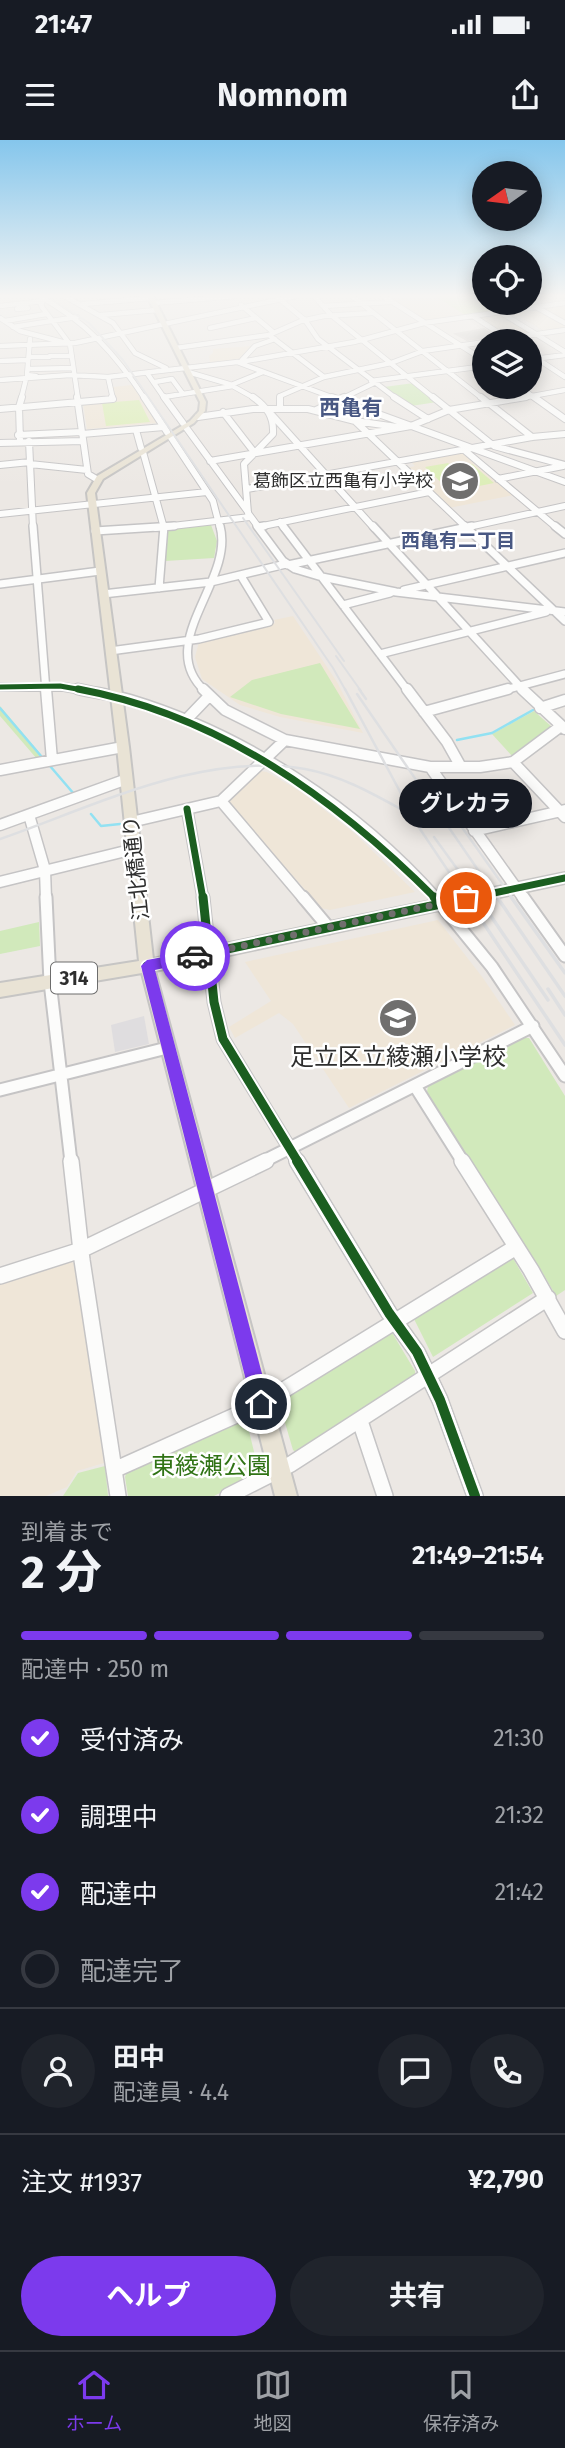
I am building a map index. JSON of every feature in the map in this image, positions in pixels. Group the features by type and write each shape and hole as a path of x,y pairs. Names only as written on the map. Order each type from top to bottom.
{"main road":[{"path":"99,479 167,431 198,417 204,404 181,359"},
{"path":"184,425 198,409 198,394"},
{"name":"江北橋通り","path":"99,479 91,493 91,504 117,696 147,966 286,1496"},
{"name":"314","path":"0,990 147,966 565,878"}],"street":[{"path":"28,362 38,359"},
{"path":"72,359 88,474 99,479"},
{"path":"118,359 213,501 223,551 220,564 198,609 186,658 190,674 209,696 225,709 285,740 430,768 480,767 513,762 563,727 519,687 301,446 250,394 232,385 186,370"},
{"path":"146,359 166,369"},
{"path":"238,362 242,359"},
{"path":"0,363 28,362 108,377 166,369 186,370 255,359"},
{"path":"303,359 324,377"},
{"path":"344,359 375,384 428,419"},
{"path":"386,359 492,444 565,465"},
{"path":"280,408 280,396 324,377 401,359"},
{"path":"434,359 532,437"},
{"path":"542,364 565,361"},
{"path":"28,362 27,375 43,376"},
{"path":"238,362 565,482"},
{"path":"542,362 565,377"},
{"path":"318,411 375,384 472,366"},
{"path":"0,380 26,379 74,371"},
{"path":"164,397 198,394 232,385 262,372"},
{"path":"147,373 287,564 322,577 397,592 565,610"},
{"path":"375,384 472,374"},
{"path":"0,409 113,398 108,377"},
{"path":"19,438 19,407 26,379"},
{"path":"155,382 173,379 183,394"},
{"path":"542,394 565,390"},
{"path":"211,461 411,426 449,410 514,399"},
{"path":"537,399 565,419"},
{"path":"198,417 223,412 269,412 280,408 318,411 355,421 400,428"},
{"path":"223,412 253,453"},
{"path":"249,515 244,464 274,431 269,412"},
{"path":"355,421 565,621"},
{"path":"0,443 19,438 29,441 136,430 167,431"},
{"path":"136,430 164,527 159,588"},
{"path":"247,489 532,437 565,434"},
{"path":"0,437 83,436"},
{"path":"29,441 52,760"},
{"path":"463,449 565,534"},
{"path":"0,465 30,463 88,470"},
{"path":"498,479 565,465"},
{"path":"0,514 207,492"},
{"path":"258,527 429,492"},
{"path":"103,594 211,582 565,506"},
{"path":"95,531 217,522 249,515"},
{"path":"280,522 447,742 461,767"},
{"path":"343,605 565,553"},
{"path":"0,584 100,571"},
{"path":"110,651 190,640 269,622 241,576"},
{"path":"380,654 554,610"},
{"path":"424,712 565,674"},
{"path":"0,687 46,685 117,696 186,720 264,761 320,797 370,835 441,904 472,941 565,1076"},
{"path":"186,720 209,696"},
{"path":"540,708 565,700"},
{"path":"131,822 221,801 285,740"},
{"path":"0,769 123,747"},
{"path":"513,762 563,813"},
{"path":"430,768 565,956"},
{"path":"0,825 127,779"},
{"path":"221,801 329,928"},
{"path":"187,809 210,953 209,968 216,1013 223,1039 389,1313 402,1326 428,1376 475,1496"},
{"path":"474,831 563,813"},
{"path":"29,815 46,870 50,982 81,1250 118,1496"},
{"path":"0,882 134,849"},
{"path":"0,1276 81,1250 206,1191 533,1026"},
{"path":"0,1090 167,1048"},
{"path":"415,1086 548,1298 565,1331"},
{"path":"114,1470 261,1404 516,1247"},
{"path":"228,1496 279,1471 360,1421 548,1298"},
{"path":"360,1421 385,1496"}],"shaded area":[{"path":"209,359 239,359 238,360 210,363"},
{"path":"132,385 157,423 87,429 83,404 116,399 113,387"},
{"name":"葛飾区立西亀有小学校","path":"463,452 514,495 449,508 408,468 415,466 410,461"},
{"path":"293,616 337,682 363,733 280,717 240,705 202,679 195,657 199,642"},
{"path":"261,771 301,792 354,833 415,892 330,910 321,908 228,802"},
{"name":"足立区立綾瀬小学校","path":"438,920 515,1025 349,1108 293,1024 279,1013 235,1038 229,1027 271,1001 245,962"},
{"path":"144,1016 149,1044 115,1052 111,1025"},
{"path":"70,1261 75,1264 104,1463 77,1471 67,1487 46,1496 0,1496 0,1284"}],"green space":[{"path":"414,383 437,402 411,406 384,387"},
{"path":"139,400 150,422 106,426 102,403"},
{"path":"448,463 453,468 472,464 494,483 454,491 448,489 425,467"},
{"path":"211,525 217,541 214,558 165,561 167,528"},
{"path":"320,663 360,729 281,714 230,697 252,680"},
{"path":"0,706 43,757 37,759 0,716"},
{"path":"534,711 552,727 512,756 492,734"},
{"path":"39,922 40,946 0,954 0,931"},
{"path":"523,1038 529,1038 565,1096 565,1290 556,1296 541,1270 524,1250 427,1092 428,1086"},
{"path":"510,1253 533,1293 433,1357 412,1315"},
{"name":"東綾瀬公園","path":"391,1331 415,1371 415,1378 297,1453 293,1450 281,1409 283,1399"},
{"name":"東綾瀬公園","path":"241,1421 247,1423 258,1468 254,1476 214,1496 128,1496 125,1477 127,1471"},
{"name":"東綾瀬公園","path":"105,1466 108,1496 63,1496 78,1473"}],"waterway":[{"path":"0,708 41,756"},
{"path":"457,740 492,733 533,710"},
{"path":"50,766 74,794"},
{"path":"91,814 101,826 120,824"}],"railway":[{"path":"122,359 346,691"},
{"path":"243,518 344,661"},
{"path":"336,656 361,691"},
{"path":"345,689 420,829 467,899"},
{"path":"359,689 366,699"},
{"path":"357,694 498,899"},
{"path":"0,839 149,785 227,768 266,765 305,769 332,776 408,813"},
{"path":"439,795 513,899"},
{"path":"434,837 479,899"},
{"path":"466,897 565,1045"},
{"path":"478,897 548,1000"},
{"path":"497,897 565,996"},
{"path":"511,897 565,973"},
{"path":"548,989 565,1015"}],"cycle path":[{"path":"0,687 60,686 122,697 182,718 242,746 298,781 351,820 441,904"},
{"path":"187,809 202,889 214,1002 223,1039 389,1313 417,1352 440,1400 475,1496"},
{"path":"147,966 565,878"}],"way so far":[{"path":"195,956 466,898"}],"place":[{"name":"葛飾区立西亀有小学校","path":"460,481"},
{"name":"グレカラ","path":"466,898"},
{"name":"足立区立綾瀬小学校","path":"398,1018"}],"district":[{"name":"西亀有","path":"351,408"},
{"name":"西亀有二丁目","path":"458,540"}],"route":[{"path":"195,956 147,966 261,1404"}]}
